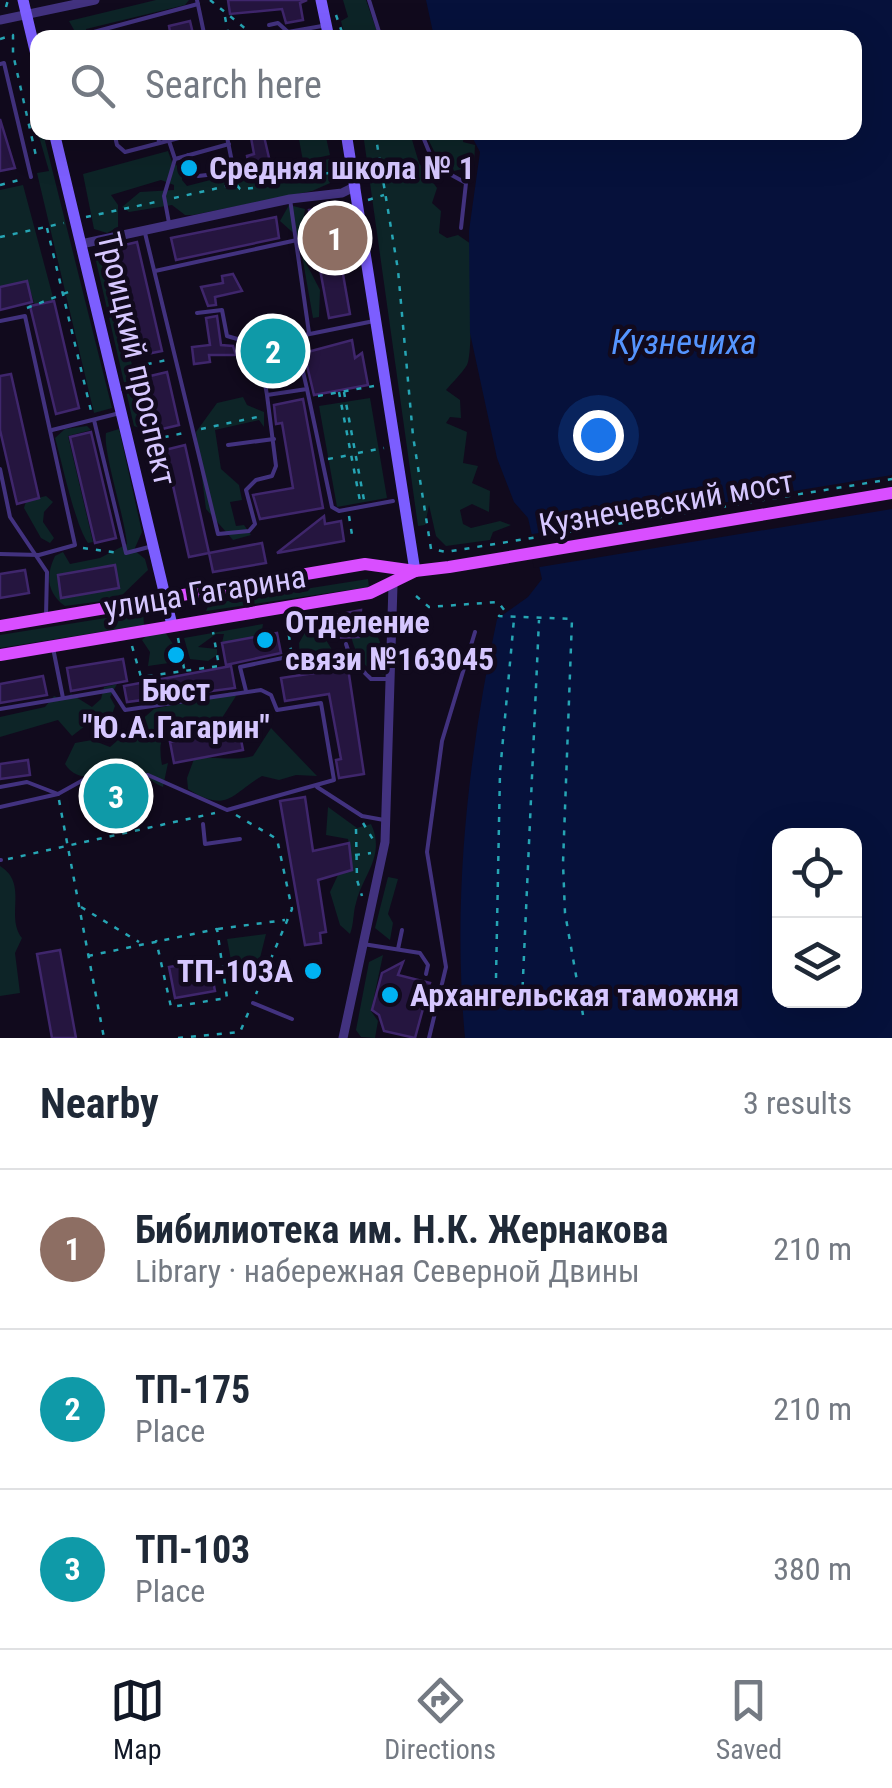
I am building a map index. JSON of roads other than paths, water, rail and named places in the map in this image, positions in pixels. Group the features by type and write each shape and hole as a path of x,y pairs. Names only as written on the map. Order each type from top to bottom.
{"main road":[{"path":"22,0 30,30"},
{"path":"321,0 328,30"},
{"name":"Троицкий проспект","path":"56,140 175,630"},
{"path":"348,140 415,572"},
{"name":"Кузнечевский мост","path":"448,559 892,493"},
{"name":"улица Гагарина","path":"0,654 175,630 370,592 448,559"},
{"name":"улица Гагарина","path":"0,626 369,564 415,572"}],"street":[{"path":"0,20 95,0"},
{"path":"81,244 290,200 342,193 357,186"},
{"path":"346,1037 386,820 393,585"}],"lane":[{"path":"369,0 378,30"},
{"path":"100,30 198,2 204,30"},
{"path":"269,25 278,23 286,30"},
{"path":"0,64 4,63 31,177"},
{"path":"116,140 125,152 169,141 174,158 164,196 169,224"},
{"path":"188,154 198,176 234,172 228,140"},
{"path":"424,140 435,166 466,183 461,228"},
{"path":"174,158 229,144"},
{"path":"290,200 309,333"},
{"path":"144,229 215,532 222,534 253,528 246,490 275,472 274,438 258,344"},
{"path":"155,271 297,240"},
{"path":"197,313 222,310 227,336 258,344 378,321"},
{"path":"0,321 24,316 75,544 39,556 0,554"},
{"path":"295,337 332,507 348,510 393,501"},
{"path":"267,395 308,389"},
{"path":"52,430 122,413"},
{"path":"94,420 126,553 154,546"},
{"path":"228,445 274,438"},
{"path":"0,469 10,517 47,572 46,618"},
{"path":"429,1038 446,968 427,852 442,741 475,632"},
{"path":"346,644 351,659 371,679 393,680"},
{"path":"53,645 63,698"},
{"path":"246,691 240,667 292,656"},
{"path":"0,709 112,690 122,708 130,710 246,691 271,695 278,710 323,704 334,780 317,788 227,810 148,775 85,779 58,794 0,807"},
{"path":"0,787 28,782 58,794"},
{"path":"317,788 362,816 386,820"},
{"path":"203,824 205,844 240,839"},
{"path":"398,949 402,930"},
{"path":"363,944 420,953 428,966 426,974"},
{"path":"252,1003 292,1019"}],"water":[{"name":"Кузнечиха","path":"426,0 892,0 892,1038 465,1038 460,933 462,880 478,723 497,619 528,597 542,579 528,518 514,502 497,458 470,333 469,231 480,152 474,140 862,140 862,30 432,30"}],"place":[{"name":"Средняя школа № 1","path":"189,168"},
{"name":"Бибилиотека им. Н.К. Жернакова","path":"335,238"},
{"name":"ТП-175","path":"273,351"},
{"name":"Отделение связи №163045","path":"265,640"},
{"name":"Бюст \"Ю.А.Гагарин\"","path":"176,655"},
{"name":"ТП-103","path":"116,796"},
{"name":"ТП-103А","path":"313,971"},
{"name":"Архангельская таможня","path":"390,995"}]}
